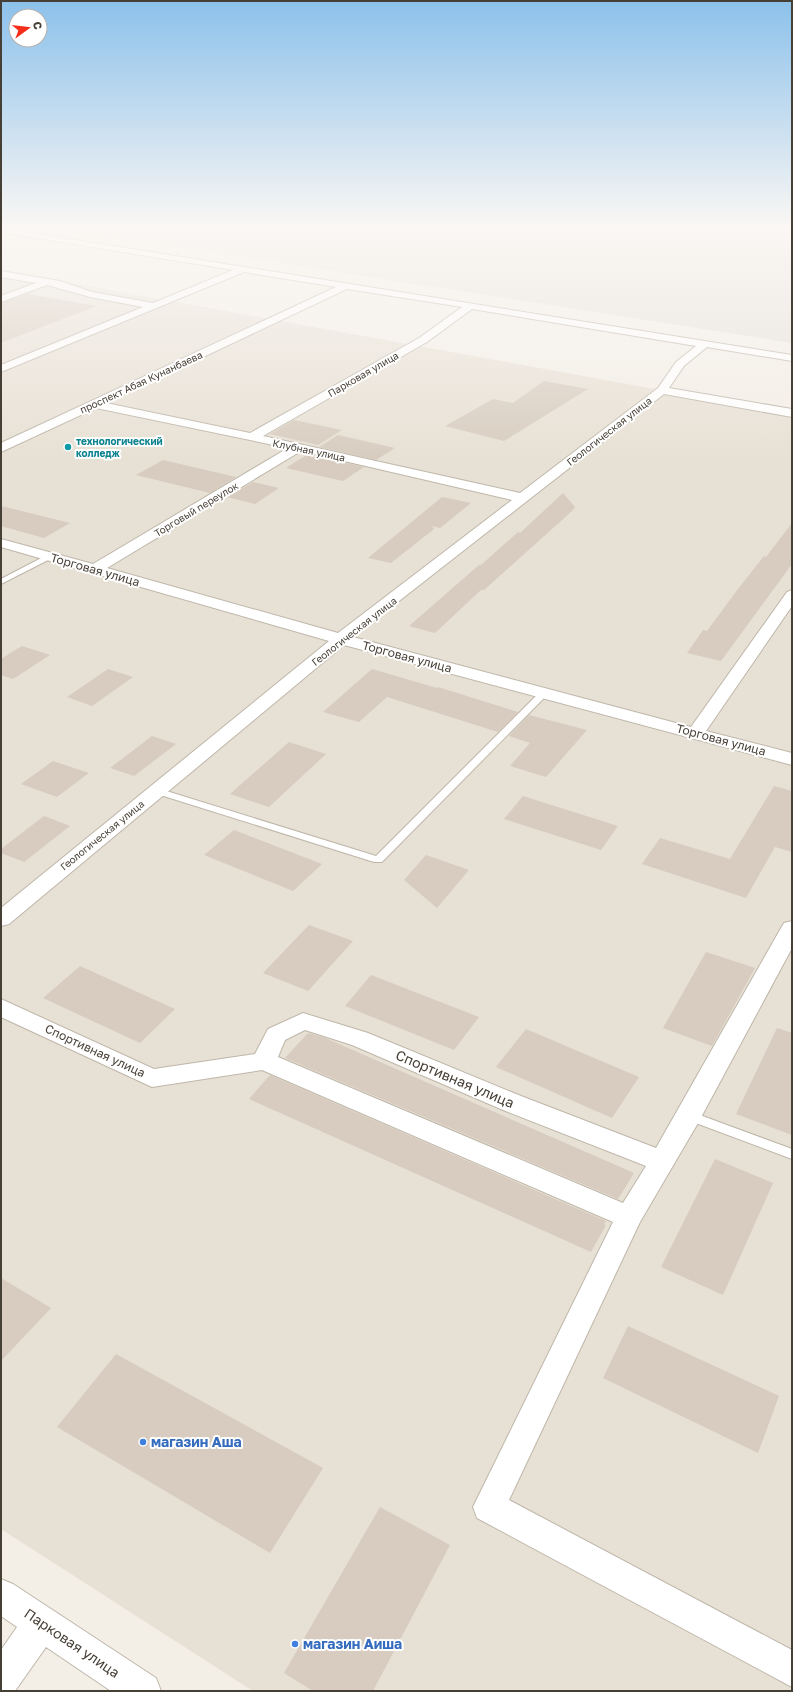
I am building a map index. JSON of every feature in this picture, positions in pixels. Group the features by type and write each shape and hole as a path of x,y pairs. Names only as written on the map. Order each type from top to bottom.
{"street":[{"path":"143,304 154,306"},
{"path":"1,369 159,304"},
{"name":"проспект Абая Кунанбаева","path":"1,448 308,304"},
{"path":"457,304 792,358"},
{"name":"Парковая улица","path":"252,437 423,340 470,306"},
{"name":"Геологическая улица","path":"1,918 342,639 662,390 680,364 705,344"},
{"path":"662,390 792,413"},
{"name":"Клубная улица","path":"94,404 298,447 523,498"},
{"name":"Торговый переулок","path":"94,570 298,447"},
{"name":"Торговая улица","path":"1,543 342,639 792,759"},
{"path":"695,733 792,595"},
{"path":"792,928 689,1116 629,1217 489,1507 792,1669"},
{"name":"Спортивная улица","path":"1,1008 152,1078 264,1061 276,1035 302,1021 360,1039 512,1103 662,1161"},
{"path":"264,1061 629,1217"},
{"name":"Парковая улица","path":"1,1596 143,1691"},
{"path":"1,1680 42,1623"}],"lane":[{"path":"1,582 50,557"},
{"path":"156,791 378,860 544,693"},
{"path":"689,1116 792,1154"}],"shaded area":[{"path":"1,304 188,304 792,414 792,1691 253,1691 1,1529"},
{"path":"543,304 792,304 792,343"}],"building":[{"path":"1,304 84,304 96,306 1,343"},
{"path":"544,381 588,389 504,441 445,426 493,399 513,403"},
{"path":"294,420 342,430 318,445 270,434"},
{"path":"338,435 395,448 376,460 319,447"},
{"path":"308,454 364,467 343,481 286,468"},
{"path":"163,460 236,477 210,493 136,475"},
{"path":"253,482 279,488 255,504 227,497"},
{"path":"563,493 575,507 572,511 484,590 481,590 435,633 409,626 518,532 520,533"},
{"path":"442,497 471,503 440,528 432,526 434,529 391,563 368,558"},
{"path":"1,506 70,523 44,538 1,526"},
{"path":"792,523 792,564 721,661 687,653 703,630 707,631 738,589 764,556 766,557"},
{"path":"22,646 50,655 13,679 1,675 1,659"},
{"path":"108,669 133,677 92,706 67,697"},
{"path":"372,669 437,688 438,687 518,712 498,732 387,697 359,722 323,712"},
{"path":"529,715 587,730 546,777 510,766 530,743 509,736"},
{"path":"152,736 176,744 134,776 110,768"},
{"path":"289,742 326,754 269,807 230,794"},
{"path":"53,761 89,773 57,797 21,784"},
{"path":"774,786 792,791 792,852 775,847 746,898 642,864 660,838 730,859"},
{"path":"523,796 618,826 601,850 504,819"},
{"path":"44,816 70,826 24,862 1,853 1,849"},
{"path":"234,830 322,864 293,891 204,855"},
{"path":"426,855 469,870 437,908 404,880"},
{"path":"309,925 353,941 308,991 263,973"},
{"path":"706,952 755,968 712,1046 663,1028"},
{"path":"80,966 175,1009 140,1043 43,998"},
{"path":"371,975 479,1017 454,1050 345,1006"},
{"path":"777,1028 792,1033 792,1135 736,1114"},
{"path":"526,1029 639,1077 612,1118 496,1067"},
{"path":"308,1033 323,1037 634,1173 618,1199 285,1058"},
{"path":"270,1075 606,1221 604,1224 606,1225 591,1252 249,1099"},
{"path":"715,1159 773,1183 723,1295 661,1267"},
{"path":"1,1278 51,1308 1,1361"},
{"path":"628,1326 779,1396 758,1453 603,1378"},
{"path":"116,1354 323,1468 270,1553 57,1427"},
{"path":"380,1507 450,1545 373,1691 313,1691 284,1673"}],"place":[{"name":"технологический колледж","path":"68,447"},
{"name":"магазин Аша","path":"143,1442"},
{"name":"магазин Аиша","path":"295,1644"}]}
